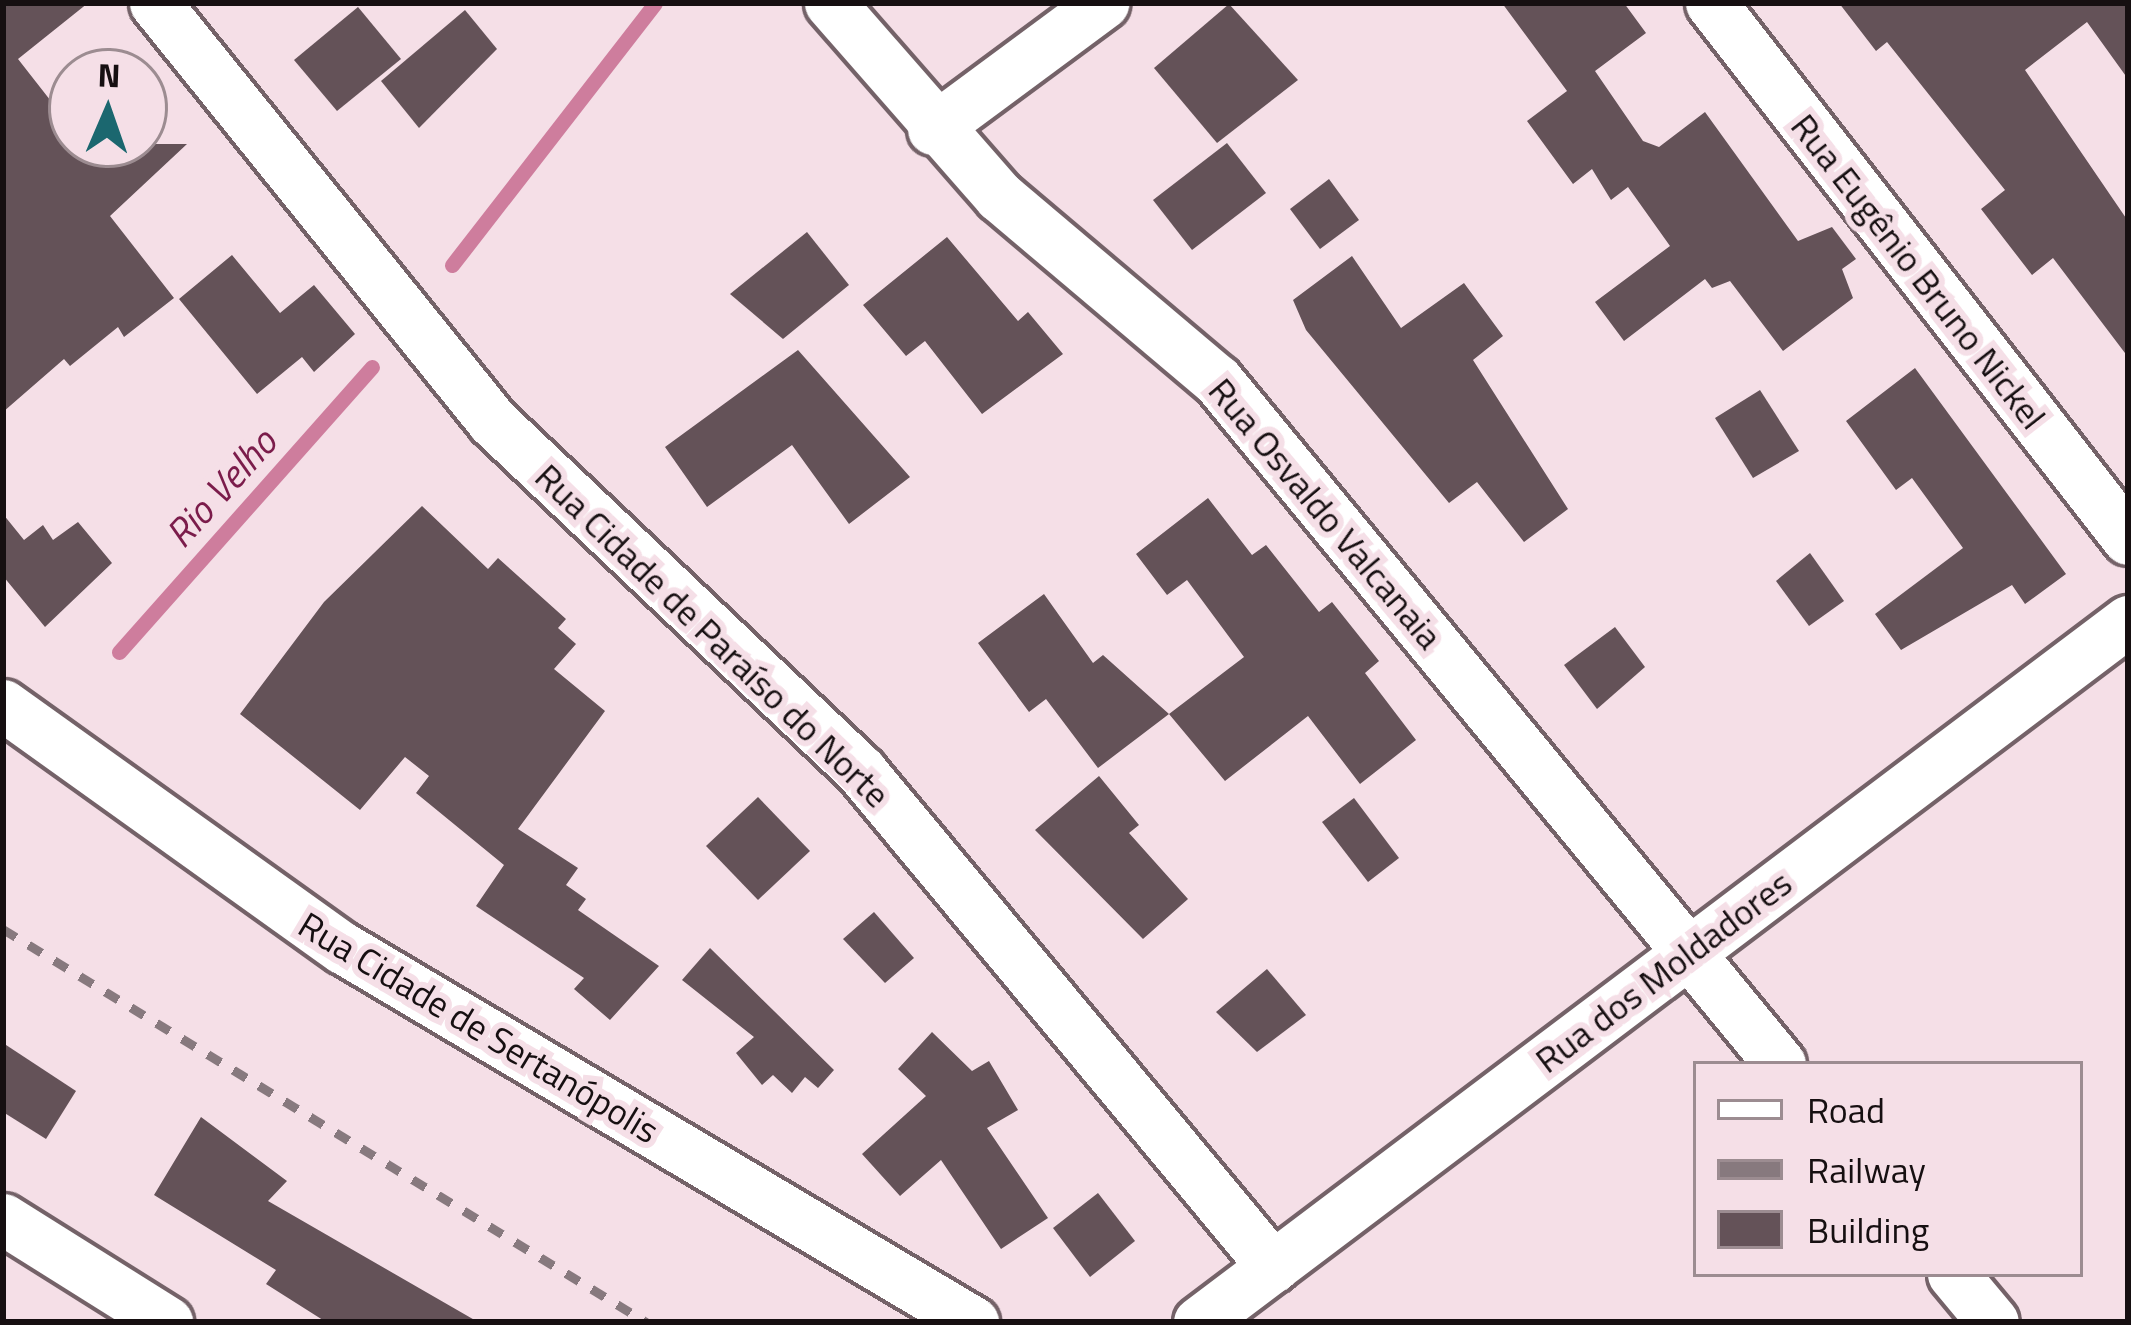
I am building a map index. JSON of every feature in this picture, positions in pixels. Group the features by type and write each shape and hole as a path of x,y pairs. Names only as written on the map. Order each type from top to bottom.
{"street":[{"name":"Rua Cidade de Paraíso do Norte","path":"155,3 493,422 860,770 1273,1267"},
{"name":"Rua Osvaldo Valcanaia","path":"830,3 932,129 1217,380 1778,1061"},
{"path":"932,129 1103,3"},
{"name":"Rua Eugênio Bruno Nickel","path":"1711,3 2128,539"},
{"name":"Rua dos Moldadores","path":"1199,1322 2128,621"},
{"name":"Rua Cidade de Sertanópolis","path":"3,705 343,948 973,1322"},
{"path":"3,1219 167,1322"},
{"path":"1956,1277 1993,1322"}],"building":[{"path":"3,3 88,3 18,59 48,97 48,168 161,168 110,216 174,298 124,337 118,327 70,366 64,359 3,412"},
{"path":"1502,3 1624,3 1646,33 1595,71 1643,141 1659,147 1705,112 1798,241 1832,227 1856,259 1842,269 1853,298 1783,351 1730,281 1712,288 1705,279 1624,341 1595,302 1670,246 1628,187 1611,200 1592,169 1573,184 1527,121 1567,91"},
{"path":"1839,3 2128,3 2128,79 2087,22 2025,70 2128,221 2128,357 2053,258 2032,275 1981,209 2005,190 1887,42 1876,51"},
{"path":"1229,4 1298,80 1217,143 1154,68"},
{"path":"358,7 401,59 337,111 294,60"},
{"path":"465,10 497,49 419,128 381,81"},
{"path":"1227,143 1266,193 1192,250 1153,200"},
{"path":"168,144 187,144 168,162"},
{"path":"1329,179 1359,220 1320,249 1290,209"},
{"path":"807,232 849,285 783,339 730,294"},
{"path":"947,237 1018,321 1028,312 1063,354 982,414 925,341 906,356 863,305"},
{"path":"232,255 280,313 314,285 355,334 314,372 302,357 257,394 179,299"},
{"path":"1352,256 1401,328 1464,283 1503,336 1473,360 1568,509 1524,542 1477,482 1449,503 1306,330 1293,300"},
{"path":"798,350 910,477 849,524 792,445 707,507 665,447"},
{"path":"1915,368 2066,574 2025,604 2012,585 1901,650 1875,614 1963,548 1912,478 1896,490 1846,421"},
{"path":"1760,390 1799,451 1753,478 1715,418"},
{"path":"1208,498 1252,555 1266,545 1319,612 1332,602 1379,661 1365,673 1416,740 1360,784 1308,716 1225,781 1169,714 1244,657 1187,580 1167,595 1136,554"},
{"path":"422,506 488,569 498,558 566,619 558,628 576,644 554,669 605,711 518,829 578,868 566,885 586,899 578,910 659,966 610,1020 574,989 584,978 476,906 504,865 416,793 429,776 405,757 360,810 240,714 324,602"},
{"path":"3,514 24,540 43,525 53,540 78,522 112,563 45,627 3,576"},
{"path":"1810,553 1844,601 1809,626 1776,581"},
{"path":"1044,594 1093,663 1103,655 1169,714 1098,768 1046,699 1029,712 978,643"},
{"path":"1615,627 1645,667 1597,709 1564,665"},
{"path":"1099,776 1139,825 1129,833 1188,899 1143,939 1035,830"},
{"path":"758,797 810,851 758,900 706,846"},
{"path":"1354,798 1399,858 1368,882 1322,822"},
{"path":"874,912 914,958 885,983 843,939"},
{"path":"710,948 834,1070 818,1088 805,1077 792,1093 773,1075 762,1085 736,1053 754,1037 682,980"},
{"path":"1267,969 1306,1015 1257,1052 1216,1012"},
{"path":"932,1032 972,1071 989,1061 1018,1110 987,1128 1048,1218 1001,1249 941,1160 900,1196 862,1154 926,1096 898,1069"},
{"path":"3,1043 76,1091 46,1139 3,1112"},
{"path":"201,1117 287,1181 268,1201 478,1322 326,1322 266,1284 276,1270 154,1195"},
{"path":"1098,1193 1135,1241 1090,1277 1053,1228"}],"waterway":[{"name":"Rio Velho","path":"452,265 655,3"},
{"name":"Rio Velho","path":"119,652 372,367"}],"railway":[{"path":"3,929 646,1322"}]}
